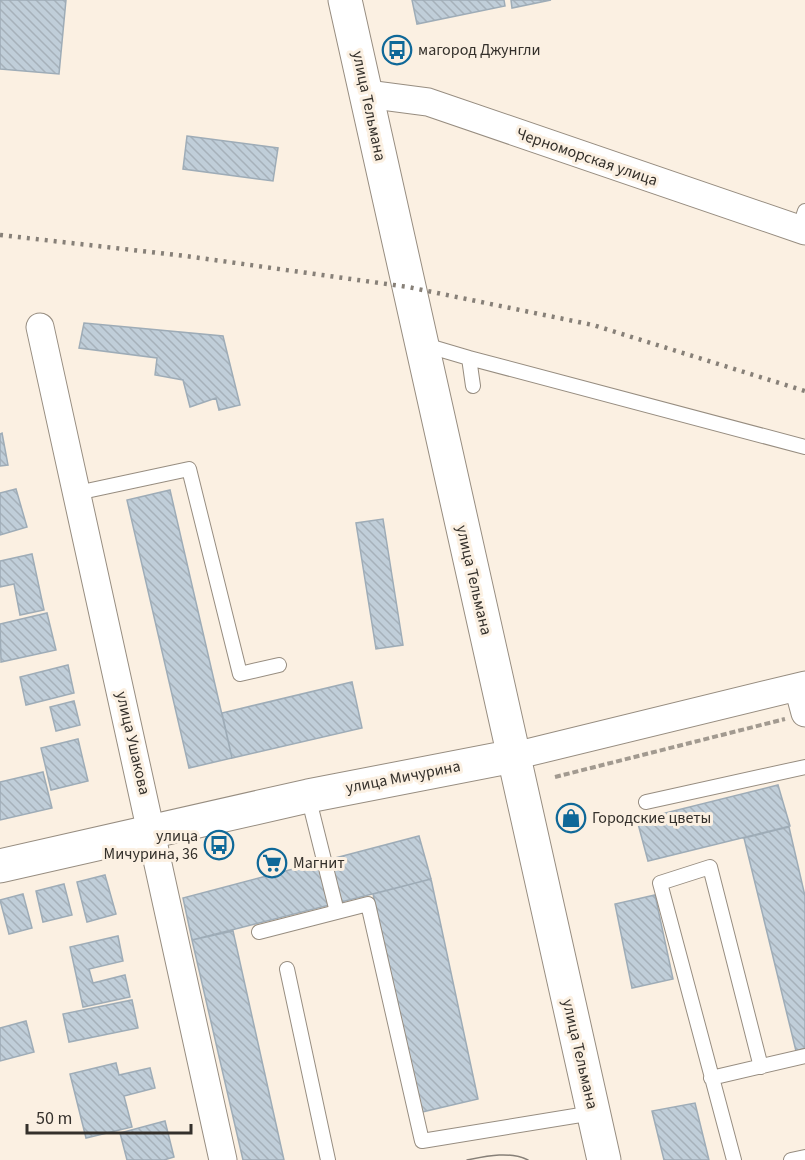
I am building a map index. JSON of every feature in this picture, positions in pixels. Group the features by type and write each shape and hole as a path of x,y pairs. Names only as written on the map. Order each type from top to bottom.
{"street":[{"name":"улица Тельмана","path":"345,0 604,1160"},
{"name":"Черноморская улица","path":"367,94 428,102 803,223"},
{"name":"улица Ушакова","path":"40,327 223,1160"},
{"name":"улица Мичурина","path":"0,866 308,796 513,756 802,686"},
{"path":"799,715 802,686"}],"lane":[{"path":"422,344 805,447"},
{"path":"469,358 473,386"},
{"path":"77,493 189,469 240,674 279,665"},
{"path":"646,802 805,767"},
{"path":"308,796 338,912"},
{"path":"734,1160 660,883 710,867 761,1067"},
{"path":"260,932 368,904 422,1141 593,1113"},
{"path":"287,969 328,1160"},
{"path":"711,1078 805,1056"},
{"path":"791,1160 805,1157"}],"path":[{"path":"555,777 799,715"}],"building":[{"path":"0,0 66,0 59,74 0,69"},
{"path":"412,0 504,0 505,6 417,24"},
{"path":"511,0 551,0 512,8"},
{"path":"187,136 278,148 273,181 183,169"},
{"path":"84,323 223,336 240,405 219,410 216,398 190,407 183,380 155,375 157,358 79,348"},
{"path":"2,433 8,465 0,466 0,434"},
{"path":"16,489 27,527 0,535 0,493"},
{"path":"170,490 232,758 189,768 127,500"},
{"path":"383,519 403,645 376,649 356,523"},
{"path":"32,554 44,610 20,615 14,584 0,587 0,561"},
{"path":"47,613 56,650 1,662 0,624"},
{"path":"68,665 74,693 26,705 20,677"},
{"path":"352,682 362,728 232,758 222,713"},
{"path":"74,701 80,725 56,731 50,707"},
{"path":"78,739 88,781 51,790 41,748"},
{"path":"43,772 52,808 0,820 0,782"},
{"path":"778,785 790,826 648,861 637,820"},
{"path":"789,827 805,896 805,1048 796,1051 744,838"},
{"path":"419,836 431,879 192,940 183,898"},
{"path":"105,875 116,914 87,922 77,882"},
{"path":"431,879 478,1099 422,1112 373,894"},
{"path":"64,884 72,915 43,922 36,891"},
{"path":"23,894 32,928 9,934 0,900"},
{"path":"655,895 673,979 632,988 615,904"},
{"path":"233,931 284,1160 243,1160 192,940"},
{"path":"118,936 123,961 89,969 93,983 125,975 130,997 83,1007 70,947"},
{"path":"132,1000 138,1028 69,1042 63,1014"},
{"path":"26,1021 34,1052 0,1061 0,1028"},
{"path":"116,1063 119,1075 150,1068 155,1088 124,1096 132,1127 86,1138 70,1074"},
{"path":"695,1103 709,1160 664,1160 652,1111"},
{"path":"165,1121 174,1157 164,1160 127,1160 120,1133"}],"tram line":[{"path":"467,1160 506,1155 528,1160"}],"railway":[{"path":"0,235 186,256 408,287 593,325 805,391"}],"place":[{"name":"магород Джунгли","path":"397,50"},
{"name":"Городские цветы","path":"571,818"},
{"name":"улица Мичурина, 36","path":"219,845"},
{"name":"Магнит","path":"272,863"}]}
